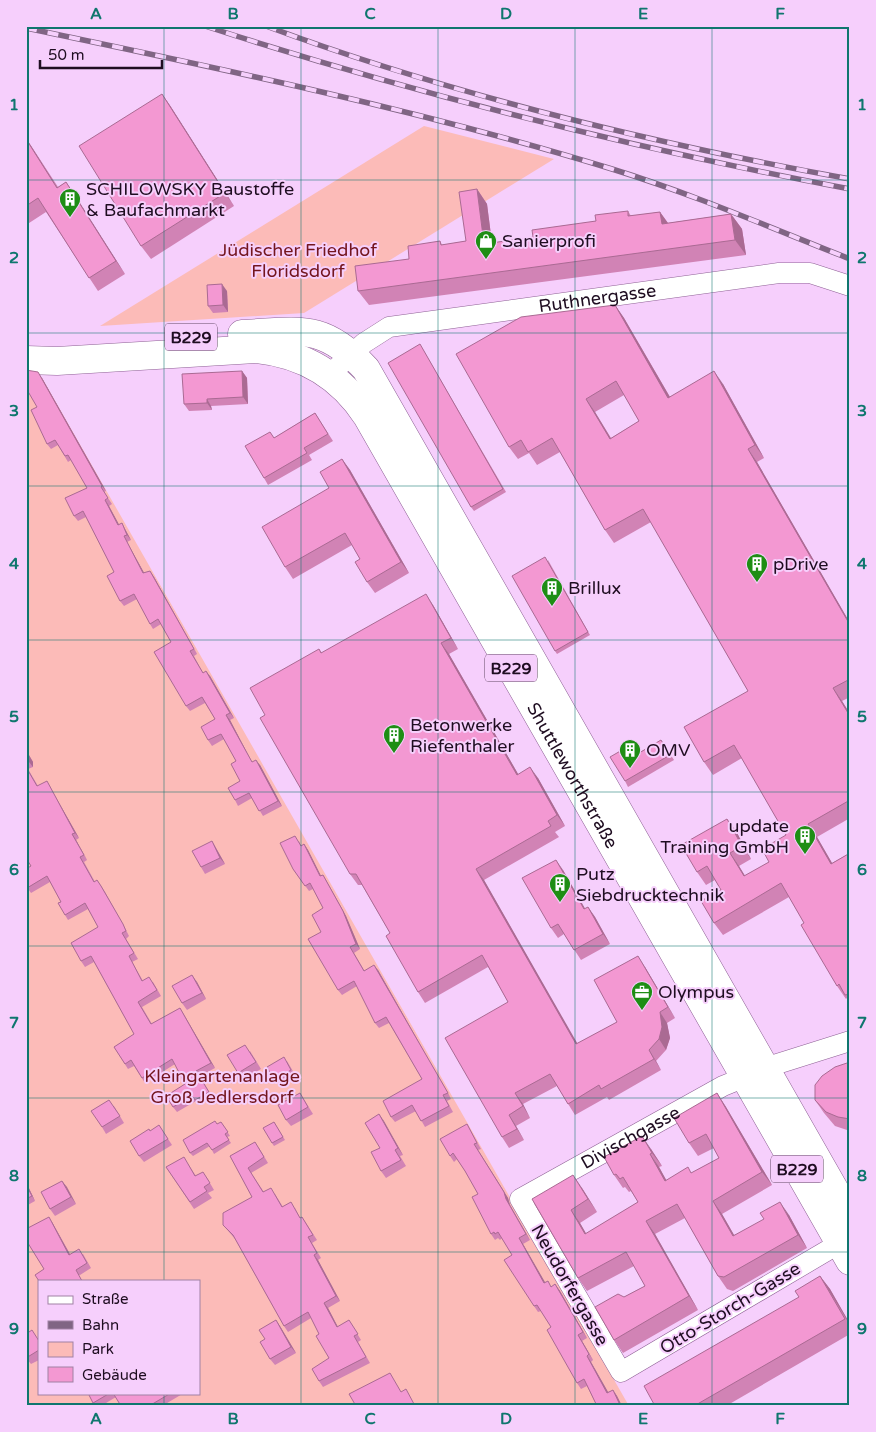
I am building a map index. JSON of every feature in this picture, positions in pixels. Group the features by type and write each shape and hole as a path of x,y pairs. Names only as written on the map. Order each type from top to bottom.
{"main road":[{"name":"B229","path":"26,342 76,343 302,332 333,340 351,353"},
{"name":"B229","path":"26,360 57,361 257,349 290,354 330,374"},
{"name":"Shuttleworthstraße","path":"351,353 371,376 396,420 754,1073 845,1252"},
{"name":"Shuttleworthstraße","path":"330,374 347,389 367,416 754,1073 850,1217"}],"street":[{"name":"Ruthnergasse","path":"330,374 351,353 389,328 779,273 810,273 850,286"},
{"name":"Divischgasse","path":"520,1199 718,1089 754,1073 850,1041"},
{"name":"Neudorfergasse","path":"520,1199 621,1372"},
{"name":"Otto-Storch-Gasse","path":"621,1372 845,1252"}],"green space":[{"name":"Jüdischer Friedhof Floridsdorf","path":"424,126 554,159 304,313 100,326"},
{"name":"Kleingartenanlage Groß Jedlersdorf","path":"26,375 42,378 629,1406 26,1406"}],"building":[{"path":"162,94 225,193 141,246 79,146"},
{"name":"SCHILOWSKY Baustoffe & Baufachmarkt","path":"26,139 57,188 66,182 116,261 89,278 38,198 26,206"},
{"path":"477,189 484,244 533,237 532,230 596,221 595,215 628,211 628,216 660,212 662,224 731,214 735,240 358,291 355,266 409,259 408,246 440,241 441,245 466,241 459,192"},
{"path":"222,284 223,305 208,306 207,285"},
{"name":"pDrive","path":"615,305 668,398 714,371 755,445 748,449 850,625 850,679 833,688 848,713 850,712 850,800 808,824 831,864 850,853 850,994 845,995 839,984 837,986 801,925 804,923 781,883 714,923 701,901 721,890 707,866 697,872 681,845 727,819 742,846 730,853 744,876 769,862 762,849 786,835 734,745 704,762 684,727 748,691 643,509 605,530 552,438 528,452 521,440 509,447 456,354 521,317","holes":["616,381 639,421 610,439 586,399"]},
{"path":"420,344 503,489 471,507 388,363"},
{"path":"26,370 38,372 102,486 108,498 105,500 118,525 122,523 127,535 124,536 143,573 150,571 194,649 190,651 203,673 206,671 230,713 226,715 252,762 256,760 278,801 259,811 249,793 235,800 228,788 240,781 231,764 236,761 221,734 208,740 201,727 215,719 202,697 186,706 154,652 171,642 158,619 150,624 134,594 120,601 107,576 114,572 83,511 74,516 65,498 87,488 68,455 65,456 55,440 47,444 31,410 37,407 26,388"},
{"path":"242,371 243,397 207,399 207,403 184,404 182,374"},
{"path":"315,413 328,434 304,448 307,453 264,478 245,446 270,432 274,438"},
{"path":"342,459 401,562 367,582 355,562 360,559 345,533 285,567 262,527 329,488 320,472"},
{"name":"Brillux","path":"545,557 588,632 555,651 512,576"},
{"name":"Betonwerke Riefenthaler","path":"426,594 451,638 441,643 517,775 530,767 557,815 548,821 551,826 476,869 576,1044 617,1022 594,980 638,956 668,1007 660,1012 662,1027 659,1039 649,1050 654,1059 601,1089 599,1085 568,1104 550,1074 515,1093 523,1106 509,1115 517,1129 502,1137 445,1038 508,1002 482,955 418,992 386,936 390,933 356,874 350,874 260,718 265,715 250,688 319,649 321,653"},
{"path":"661,740 670,755 625,781 610,757 629,746 634,756"},
{"path":"26,752 29,762 26,763"},
{"path":"26,767 37,786 47,781 75,833 72,834 84,855 80,857 94,882 97,880 101,886 123,924 126,931 122,933 134,953 129,956 142,981 149,977 157,990 138,1002 151,1024 180,1008 211,1063 196,1071 209,1092 195,1100 192,1096 173,1107 166,1096 185,1084 172,1059 142,1078 131,1060 125,1064 114,1047 134,1034 91,956 81,961 71,943 98,927 85,903 65,915 58,903 61,902 47,876 27,888 26,869 31,866 26,858"},
{"path":"295,836 301,846 304,844 320,876 323,875 343,911 356,944 350,947 364,971 374,965 448,1093 443,1095 449,1106 421,1121 412,1105 391,1117 383,1101 422,1079 386,1017 375,1023 354,981 338,990 308,939 321,932 312,915 323,908 310,883 305,886 293,869 280,843"},
{"path":"212,841 220,858 201,867 192,851"},
{"name":"Putz Siebdrucktechnik","path":"556,860 584,909 588,907 603,934 574,950 558,924 551,928 522,878"},
{"path":"192,975 202,993 182,1003 172,986"},
{"path":"245,1045 256,1062 238,1073 227,1055"},
{"path":"284,1057 291,1070 274,1080 267,1067"},
{"path":"850,1062 850,1119 826,1112 815,1100 815,1085 822,1076 835,1067"},
{"path":"300,1093 308,1107 286,1120 278,1105"},
{"path":"717,1093 762,1172 713,1201 733,1236 764,1219 760,1213 780,1202 798,1235 724,1277 718,1276 677,1204 646,1221 689,1296 614,1340 595,1307 618,1294 624,1297 645,1286 626,1252 578,1278 532,1199 573,1175 588,1199 571,1210 585,1234 638,1202 623,1177 620,1179 616,1174 614,1175 604,1157 642,1136 665,1181 688,1167 691,1173 719,1158 706,1134 689,1143 674,1118"},
{"path":"109,1100 120,1116 102,1127 91,1111"},
{"path":"379,1114 398,1148 395,1150 401,1160 381,1171 371,1152 380,1148 365,1123"},
{"path":"215,1121 217,1124 221,1122 228,1132 225,1134 229,1140 212,1150 207,1143 190,1153 183,1140"},
{"path":"274,1122 283,1137 272,1143 263,1128"},
{"path":"467,1124 477,1143 474,1144 504,1192 526,1234 519,1238 544,1283 548,1281 551,1287 555,1284 583,1332 578,1335 589,1354 587,1356 607,1393 613,1390 620,1405 597,1406 584,1379 577,1383 547,1330 551,1327 537,1305 534,1306 504,1260 512,1255 498,1232 491,1234 472,1197 478,1194 453,1153 450,1156 440,1139"},
{"path":"159,1125 168,1139 139,1156 130,1141"},
{"path":"255,1142 264,1157 248,1168 263,1192 271,1188 282,1207 291,1202 300,1218 302,1217 313,1235 308,1237 317,1253 314,1255 336,1296 324,1303 337,1327 349,1320 358,1334 354,1336 366,1357 319,1381 312,1369 329,1358 316,1336 319,1334 308,1312 284,1326 233,1235 223,1225 223,1213 252,1197 230,1156"},
{"path":"184,1157 195,1176 203,1172 210,1183 204,1187 207,1191 190,1202 166,1167"},
{"path":"62,1181 71,1197 50,1209 41,1192"},
{"path":"26,1185 32,1196 26,1199"},
{"path":"49,1217 69,1255 79,1249 87,1263 76,1270 81,1280 38,1280 35,1275 44,1269 26,1240 26,1229"},
{"path":"820,1276 845,1319 694,1406 655,1406 644,1386 799,1297 795,1291"},
{"path":"276,1320 291,1347 270,1359 260,1342 265,1339 259,1330"},
{"path":"26,1328 29,1332 32,1330 38,1339 38,1351 26,1358"},
{"path":"390,1373 401,1392 406,1389 414,1404 410,1406 356,1406 349,1394"},
{"path":"88,1394 108,1394 93,1403"},
{"path":"114,1394 169,1394 149,1406 121,1406"}],"railway":[{"path":"205,26 284,51 524,118 686,156 850,189"},
{"path":"266,26 337,51 481,96 701,150 850,179"},
{"path":"26,28 174,59 394,109 540,148 672,189 850,259"}],"place":[{"name":"SCHILOWSKY Baustoffe & Baufachmarkt","path":"70,218"},
{"name":"Sanierprofi","path":"486,260"},
{"name":"pDrive","path":"757,583"},
{"name":"Brillux","path":"552,607"},
{"name":"Betonwerke Riefenthaler","path":"394,754"},
{"name":"OMV","path":"630,769"},
{"name":"update Training GmbH","path":"805,855"},
{"name":"Putz Siebdrucktechnik","path":"560,903"},
{"name":"Olympus","path":"642,1011"}]}
